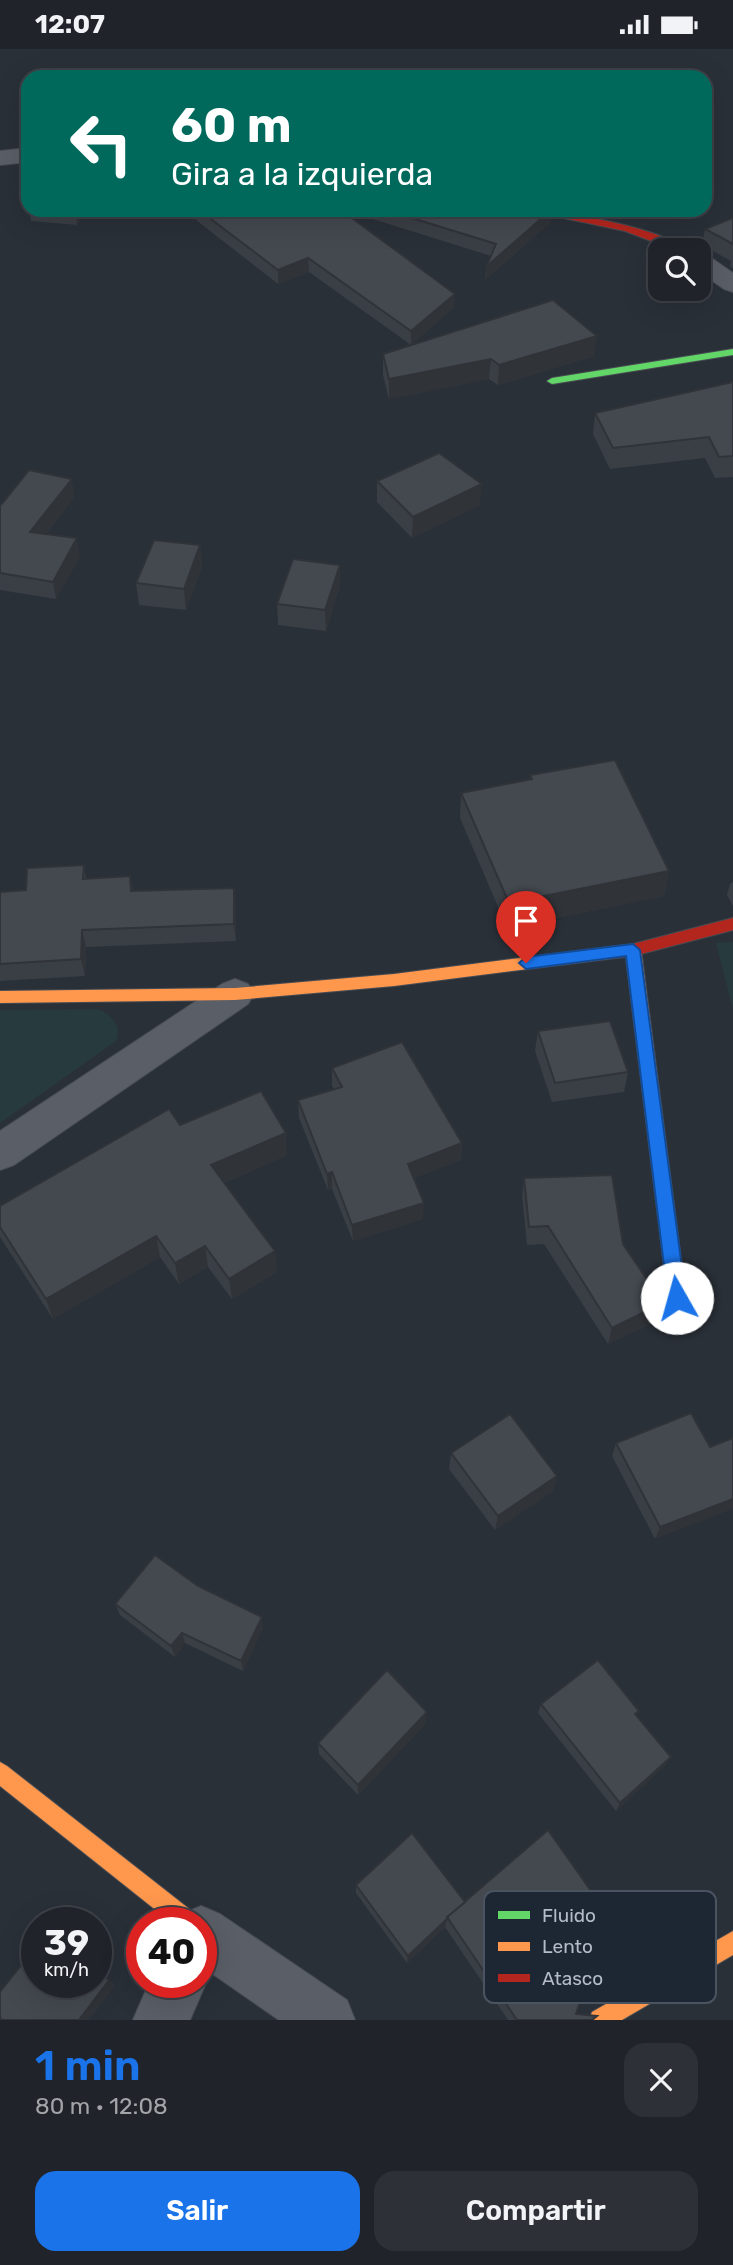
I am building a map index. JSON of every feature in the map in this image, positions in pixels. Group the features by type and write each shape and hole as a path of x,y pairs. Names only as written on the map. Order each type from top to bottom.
{"street":[{"path":"0,157 21,156"},
{"path":"565,217 629,230 651,238"},
{"path":"711,269 733,284"},
{"path":"552,381 733,352"},
{"path":"0,997 235,994 394,981 633,950 733,924"},
{"path":"633,950 677,1298"},
{"path":"0,1153 235,994"},
{"path":"0,1773 169,1907"},
{"path":"716,1953 733,1943"},
{"path":"217,1944 327,2020"},
{"path":"161,2020 171,1998"},
{"path":"600,2020 629,2003"}],"green space":[{"path":"733,942 733,1009 716,943"},
{"path":"97,1009 114,1021 118,1030 116,1041 0,1123 0,1010"}],"building":[{"path":"208,217 350,217 455,294 411,331 308,258 278,270"},
{"path":"409,217 543,217 486,267 496,244"},
{"path":"733,218 733,244 705,229"},
{"path":"553,300 597,336 499,365 491,359 389,379 383,354"},
{"path":"733,382 733,456 719,457 709,437 613,448 595,413"},
{"path":"439,453 482,484 413,517 377,481"},
{"path":"29,470 72,479 30,532 77,538 53,582 0,573 0,506"},
{"path":"154,540 200,545 184,589 136,583"},
{"path":"293,559 340,565 325,610 277,604"},
{"path":"615,760 669,871 509,903 461,793 532,779 530,775"},
{"path":"84,865 83,879 130,876 131,891 234,888 234,924 82,930 81,959 0,964 0,892 26,890 27,868"},
{"path":"610,1021 628,1072 555,1083 538,1031"},
{"path":"402,1042 462,1143 408,1164 424,1203 352,1225 332,1172 327,1174 298,1100 342,1087 332,1068"},
{"path":"261,1091 286,1133 211,1165 275,1251 229,1279 205,1246 175,1263 156,1236 46,1299 0,1227 0,1206 169,1109 180,1125"},
{"path":"612,1175 623,1244 663,1303 612,1328 548,1226 529,1227 524,1178"},
{"path":"691,1413 710,1447 733,1438 733,1499 660,1527 616,1443"},
{"path":"510,1414 557,1476 498,1516 451,1453"},
{"path":"155,1555 198,1586 262,1617 241,1661 182,1633 171,1646 115,1604"},
{"path":"598,1660 639,1711 635,1714 671,1757 620,1803 541,1704"},
{"path":"387,1670 427,1712 358,1785 318,1743"},
{"path":"548,1830 591,1891 484,1891 484,1971 447,1917"},
{"path":"412,1833 465,1902 408,1956 356,1885"},
{"path":"21,1965 21,1998 96,1998 79,2020 2,2020 0,1992"},
{"path":"505,2003 580,2003 576,2014 597,2016 592,2020 517,2020"}],"traffic: fast":[{"path":"552,381 733,352"}],"traffic: slow":[{"path":"633,950 677,1298"},
{"path":"0,997 235,994 394,980 608,953"},
{"path":"0,1773 169,1907"},
{"path":"716,1952 733,1942"},
{"path":"600,2020 629,2003"}],"traffic: jam":[{"path":"567,217 628,229 652,238"},
{"path":"608,953 633,950 733,924"}],"route":[{"path":"526,963 633,950 677,1298"}]}
